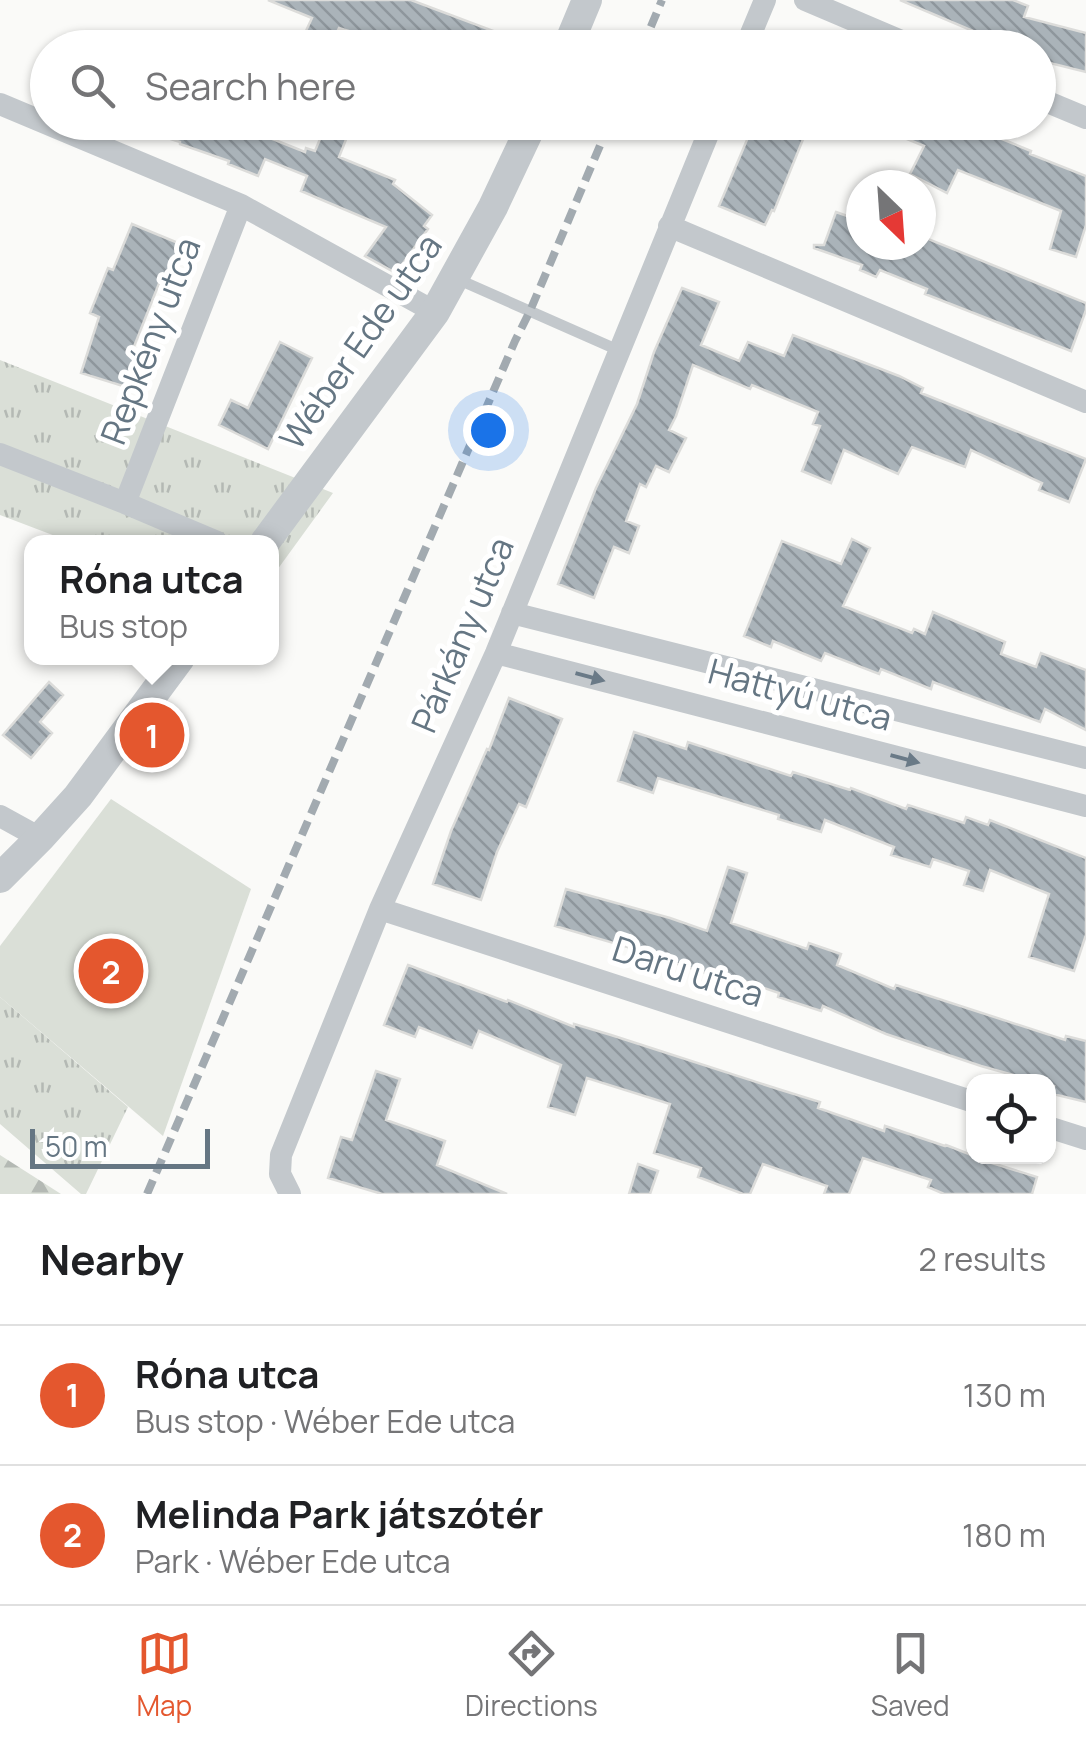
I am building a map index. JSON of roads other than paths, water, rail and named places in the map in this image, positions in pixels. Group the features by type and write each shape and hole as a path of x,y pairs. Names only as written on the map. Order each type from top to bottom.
{"street":[{"path":"753,30 766,0"},
{"path":"805,0 876,30"},
{"path":"571,30 578,3"},
{"path":"0,104 30,117"},
{"path":"1056,106 1086,118"},
{"path":"86,140 242,205 435,312"},
{"name":"Wéber Ede utca","path":"270,535 435,312 494,206 525,140"},
{"name":"Párkány utca","path":"285,1184 281,1155 380,909 496,652 705,140"},
{"name":"Repkény utca","path":"125,503 242,205"},
{"path":"669,226 1086,402"},
{"path":"0,454 200,535"},
{"name":"Hattyú utca","path":"512,614 1086,758"},
{"name":"Hattyú utca","path":"496,652 1086,806"},
{"path":"0,878 78,796 175,665"},
{"path":"0,816 40,838"},
{"name":"Daru utca","path":"380,909 966,1099"},
{"path":"1056,1130 1086,1139"}],"lane":[{"path":"455,278 618,350"}],"railway":[{"path":"650,30 662,0"},
{"path":"147,1194 602,140"}],"place":[{"name":"Róna utca","path":"152,735"},
{"name":"Melinda Park játszótér","path":"111,971"}]}
